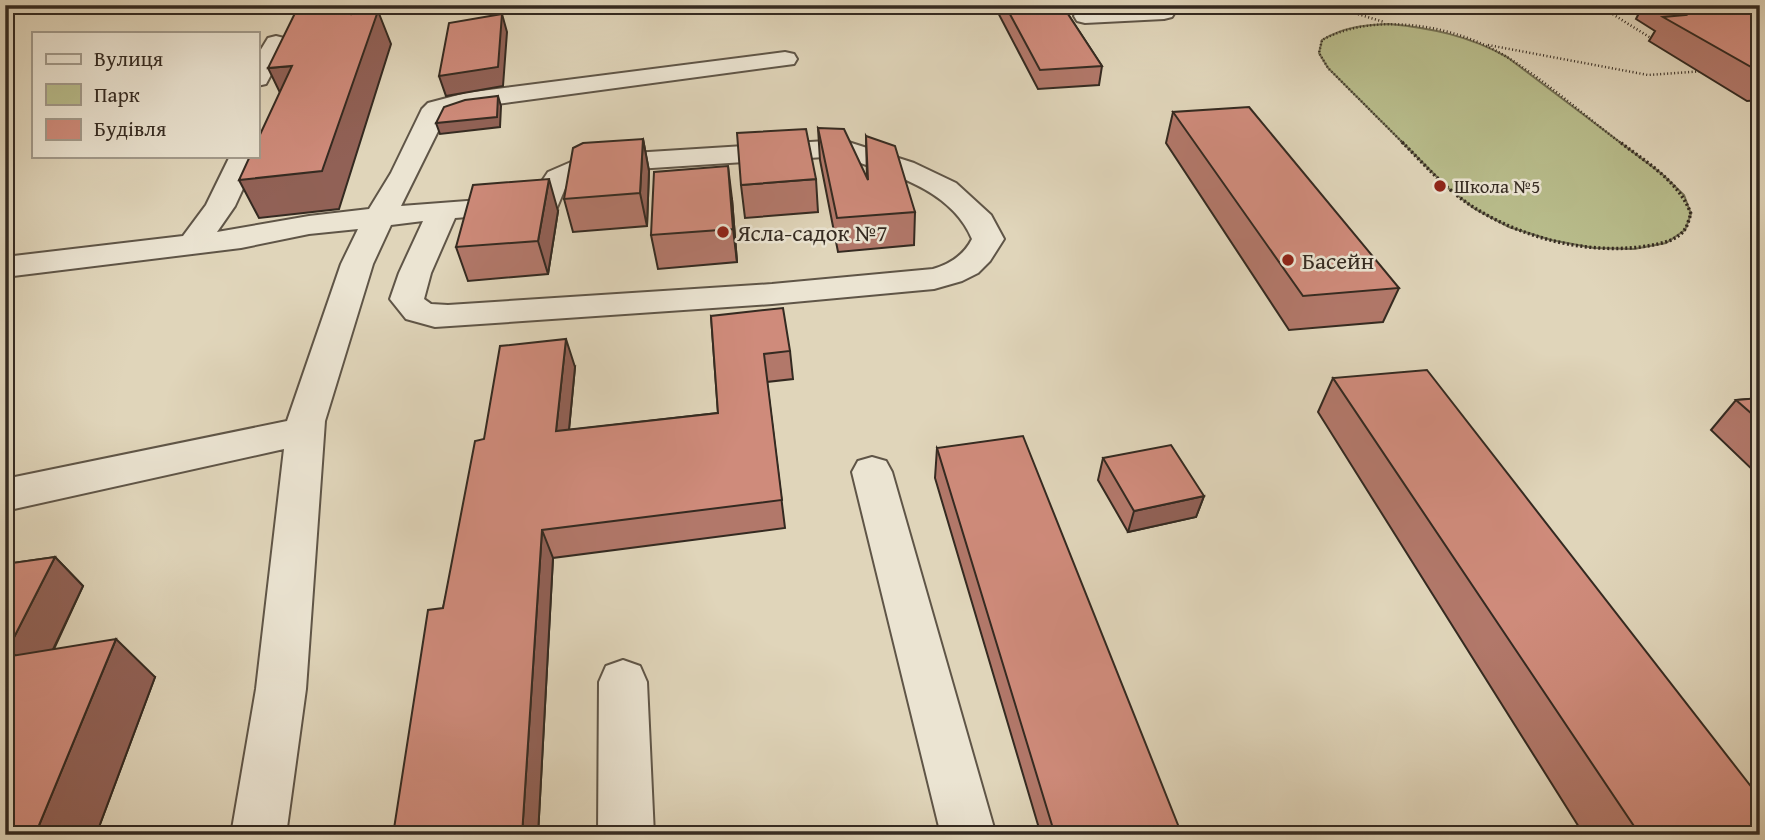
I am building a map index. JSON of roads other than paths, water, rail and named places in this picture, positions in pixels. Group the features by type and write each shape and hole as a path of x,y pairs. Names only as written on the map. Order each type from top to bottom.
{"lane":[{"path":"1085,16 1164,12 1159,5"},
{"path":"259,75 276,43"},
{"path":"258,835 281,689 304,432 357,264 378,219 405,173 431,115 437,108 466,101 785,59"},
{"path":"5,267 241,239 309,225 443,211 545,204 550,184 561,175 585,164 842,148 904,169 946,190 981,221 988,239 979,255 957,274 934,279 772,294 432,316 419,313 410,307 407,299 415,273 443,211"},
{"path":"193,244 220,206 243,158"},
{"path":"5,495 304,432"},
{"path":"872,472 969,835"},
{"path":"623,682 626,835"}],"place":[{"name":"Школа №5","path":"1440,186"},
{"name":"Ясла-садок №7","path":"723,232"},
{"name":"Басейн","path":"1288,260"}]}
